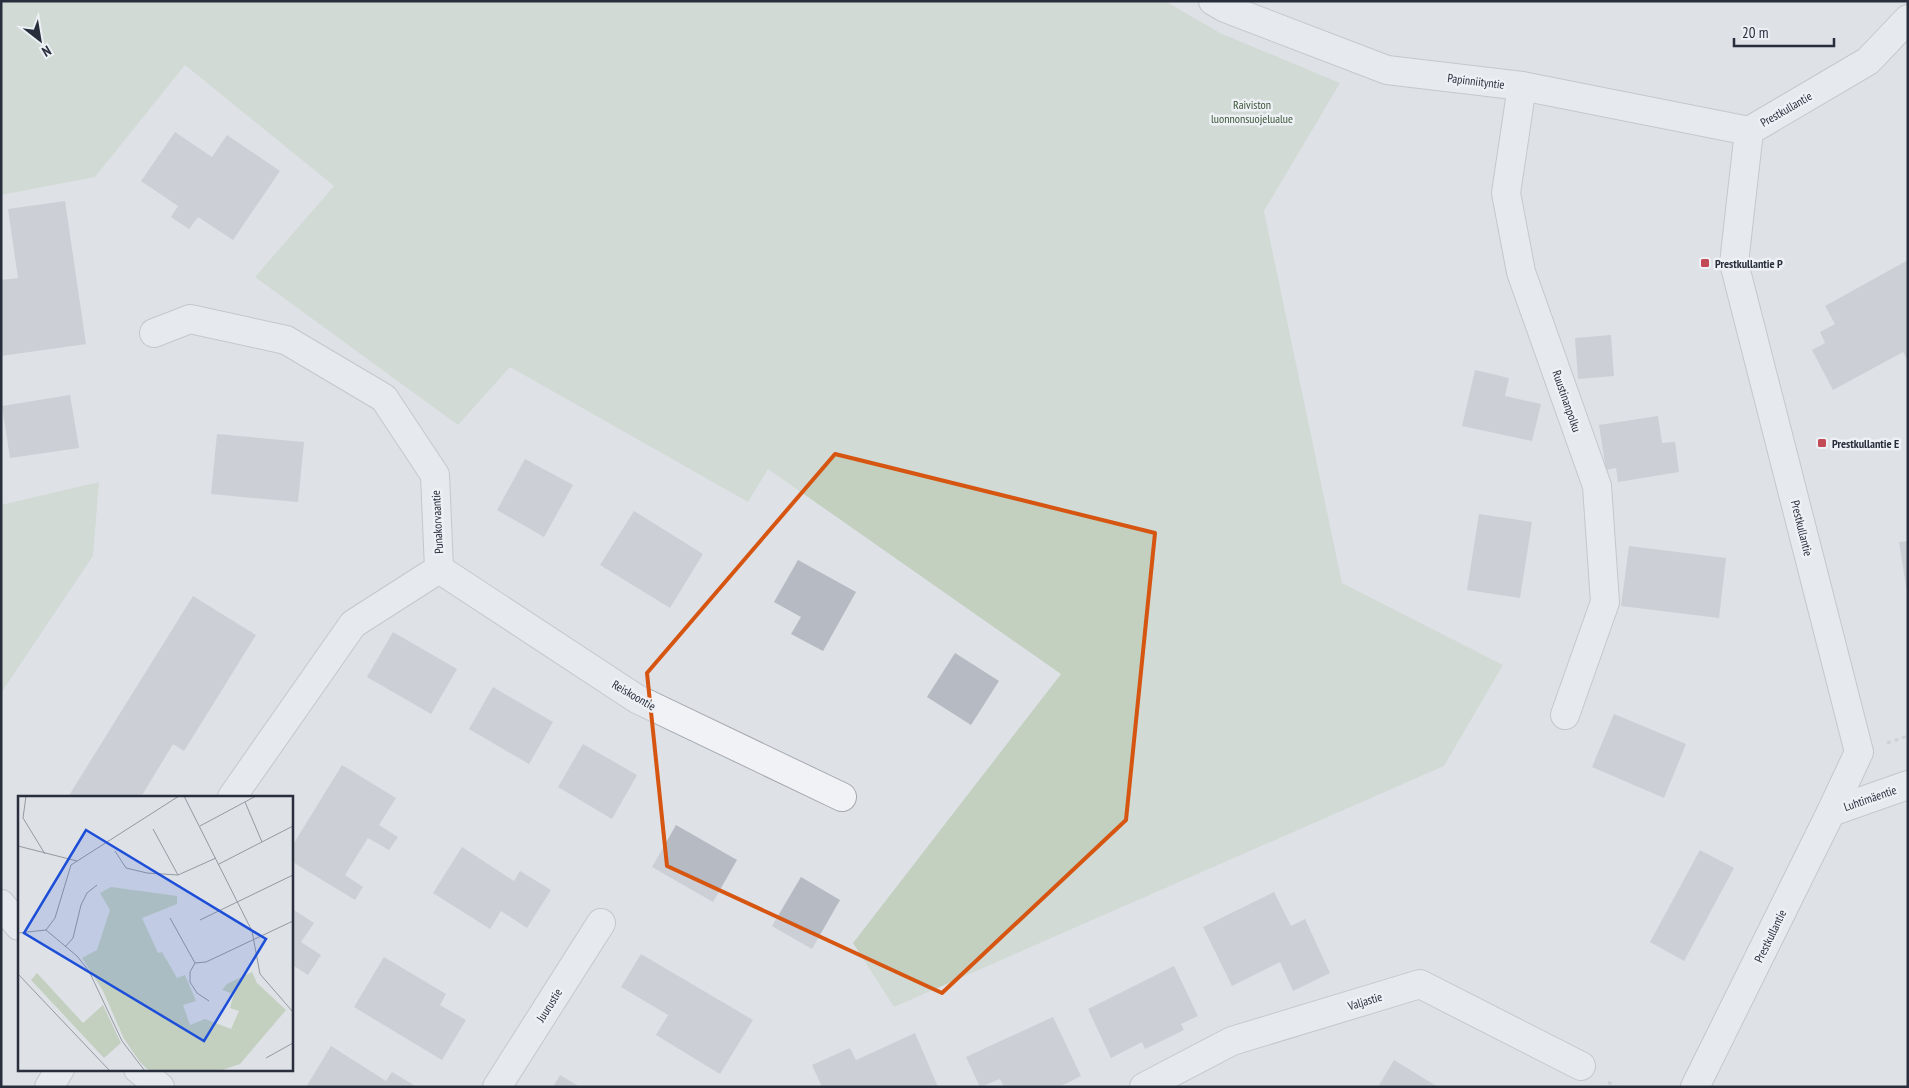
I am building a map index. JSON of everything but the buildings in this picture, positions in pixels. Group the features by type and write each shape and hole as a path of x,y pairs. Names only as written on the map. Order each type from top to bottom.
{"street":[{"name":"Papinniityntie","path":"1213,1 1225,8 1387,70 1522,86 1749,131"},
{"name":"Prestkullantie","path":"1695,1087 1859,752 1734,264 1749,131 1868,61 1908,19"},
{"name":"Ruustinanpolku","path":"1522,86 1506,193 1521,272 1597,486 1605,602 1565,714"},
{"name":"Punakorvaantie","path":"154,333 190,318 286,340 384,398 435,475 440,569 353,624 233,796"},
{"name":"Reiskoontie","path":"440,569 637,699 842,797"},
{"name":"Luhtimäentie","path":"1831,812 1908,785"},
{"path":"1,904 18,925"},
{"name":"Juurustie","path":"497,1087 601,923"},
{"name":"Valjastie","path":"1144,1087 1232,1041 1420,984 1581,1066"},
{"path":"49,1087 59,1070"},
{"path":"139,1070 160,1087"}],"highlighted area":[{"path":"835,454 1155,533 1126,820 942,993 667,866 647,673"}],"green space":[{"name":"Raiviston luonnonsuojelualue","path":"1,1 1165,1 1220,33 1340,83 1264,211 1342,583 1503,665 1444,766 894,1007 853,943 1061,674 768,469 748,502 510,367 458,425 255,277 334,186 185,65 95,177 1,195"},
{"path":"99,482 93,556 1,693 1,505"}],"place":[{"name":"Prestkullantie P","path":"1705,263"},
{"name":"Prestkullantie E","path":"1822,443"}]}
